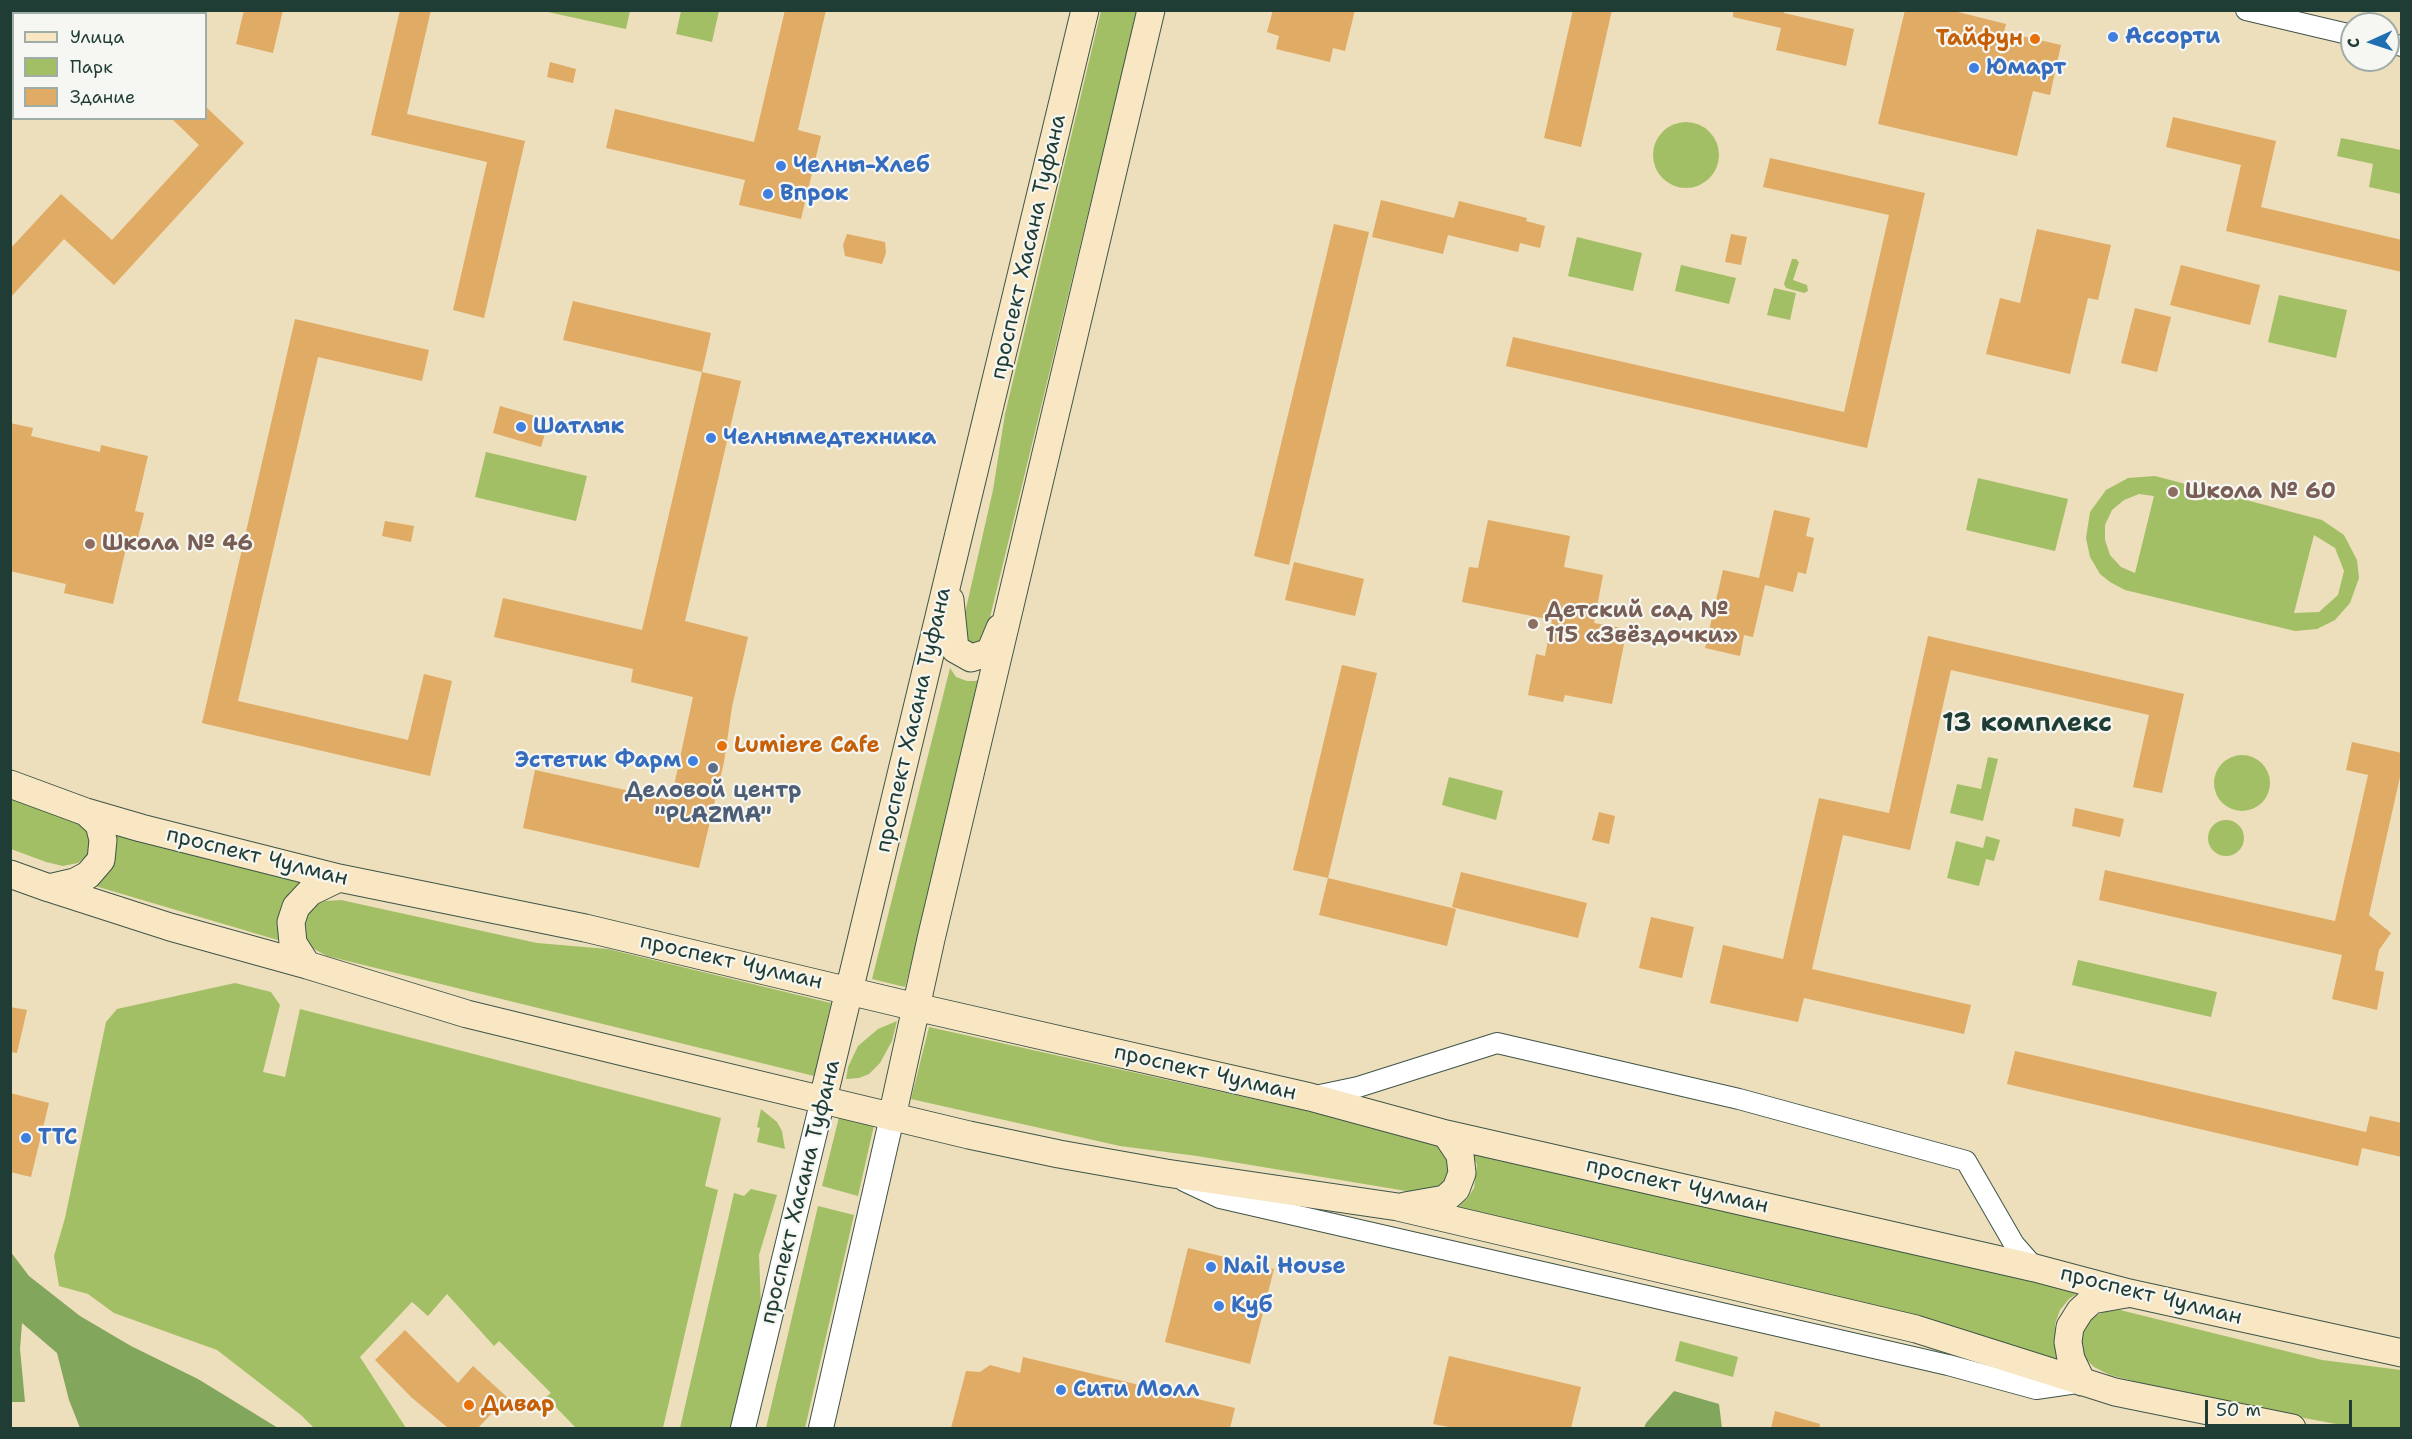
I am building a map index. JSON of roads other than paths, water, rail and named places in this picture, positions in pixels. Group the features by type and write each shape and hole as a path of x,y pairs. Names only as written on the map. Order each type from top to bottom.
{"main road":[{"name":"проспект Хасана Туфана","path":"823,1099 1013,317 1085,10"},
{"path":"892,1117 915,1007 1151,10"},
{"path":"948,578 955,649 971,658 990,652 1014,595"},
{"name":"проспект Чулман","path":"10,783 87,812 141,828 339,878 585,928 915,1007 1310,1097 1446,1134 2036,1268 2129,1293 2402,1353"},
{"path":"49,888 75,882 88,876 101,860 103,840 99,824 87,812"},
{"path":"10,873 170,927 307,965 467,1014 892,1117 1059,1154 1166,1173 1398,1207 1916,1329 2115,1392 2292,1428"},
{"path":"307,965 293,943 291,922 296,907 310,892 339,878"},
{"path":"1398,1207 1445,1199 1456,1189 1462,1173 1460,1155 1446,1134"},
{"path":"2082,1382 2071,1359 2068,1342 2070,1327 2080,1311 2092,1300 2129,1293"}],"street":[{"path":"2246,10 2340,32"},
{"path":"1310,1097 1358,1087 1497,1043 1750,1102 1966,1161 2014,1244 2036,1268"},
{"name":"проспект Хасана Туфана","path":"743,1428 823,1099"},
{"path":"821,1428 892,1117"},
{"path":"1166,1173 1220,1198 1947,1365 2036,1389 2082,1382"}],"place":[{"name":"Ассорти","path":"2113,37"},
{"name":"Тайфун","path":"2035,39"},
{"name":"Юмарт","path":"1974,68"},
{"name":"Челны-Хлеб","path":"781,166"},
{"name":"Впрок","path":"768,194"},
{"name":"Шатлык","path":"521,427"},
{"name":"Челнымедтехника","path":"711,438"},
{"name":"Школа № 60","path":"2173,492"},
{"name":"Школа № 46","path":"90,544"},
{"name":"Детский сад № 115 «Звёздочки»","path":"1533,624"},
{"name":"Lumiere Cafe","path":"722,746"},
{"name":"Эстетик Фарм","path":"693,761"},
{"name":"Деловой центр \"PLAZMA\"","path":"713,768"},
{"name":"ТТС","path":"26,1138"},
{"name":"Nail House","path":"1211,1267"},
{"name":"Куб","path":"1219,1306"},
{"name":"Сити Молл","path":"1061,1390"},
{"name":"Дивар","path":"469,1405"}],"district":[{"name":"13 комплекс","path":"2027,724"}]}
